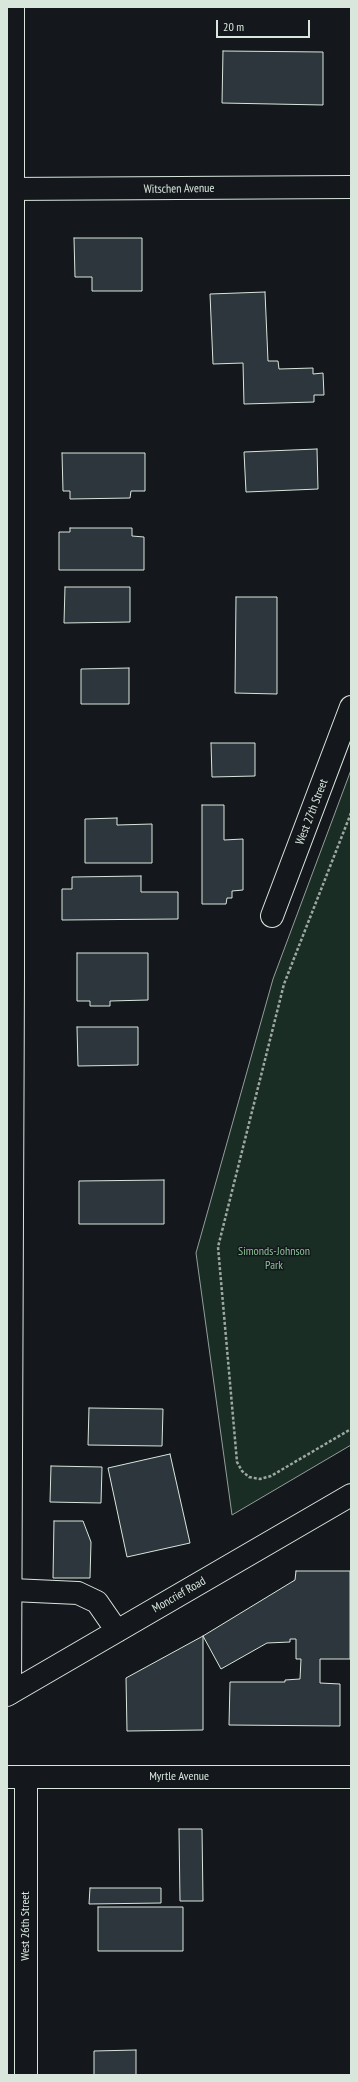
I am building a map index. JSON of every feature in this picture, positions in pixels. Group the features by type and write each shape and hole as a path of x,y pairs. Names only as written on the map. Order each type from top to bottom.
{"main road":[{"path":"8,1694 12,1590 10,189 13,7"},
{"name":"Witschen Avenue","path":"10,189 351,187"},
{"name":"West 27th Street","path":"272,916 351,707"},
{"name":"Moncrief Road","path":"8,1694 351,1495"},
{"path":"12,1590 78,1594 97,1602 117,1631"},
{"name":"Myrtle Avenue","path":"16,1777 351,1777"},
{"name":"West 26th Street","path":"16,1777 26,2075"}],"path":[{"path":"351,813 284,984 218,1247 237,1462 242,1471 249,1477 260,1479 271,1476 351,1429"}],"green space":[{"name":"Simonds-Johnson Park","path":"351,770 351,1445 232,1515 196,1253 273,979"}],"building":[{"path":"223,51 323,52 323,105 222,103"},
{"path":"74,238 142,238 142,291 92,291 92,277 75,277"},
{"path":"265,292 268,361 278,361 279,369 313,368 313,374 323,373 324,395 314,395 314,402 244,404 243,363 213,364 210,294"},
{"path":"317,449 318,489 246,492 244,452"},
{"path":"62,453 145,453 145,491 131,491 130,498 70,499 70,491 63,491"},
{"path":"70,528 132,528 132,536 144,537 144,570 59,570 59,532 70,532"},
{"path":"65,587 130,587 130,622 64,623"},
{"path":"236,597 277,597 277,694 235,693"},
{"path":"129,668 129,704 81,704 81,669"},
{"path":"211,743 255,743 255,776 212,777"},
{"path":"202,805 224,805 224,840 243,839 243,890 232,891 232,898 227,898 226,904 202,904"},
{"path":"117,818 117,825 152,824 152,863 85,863 85,819"},
{"path":"141,876 141,892 178,892 178,919 62,920 62,889 72,889 72,877"},
{"path":"77,953 148,953 148,1000 110,1001 110,1006 90,1006 90,1001 77,1001"},
{"path":"77,1027 138,1027 138,1065 78,1066"},
{"path":"164,1180 164,1224 79,1224 79,1181"},
{"path":"89,1408 163,1409 162,1446 88,1445"},
{"path":"170,1454 190,1543 127,1557 108,1468"},
{"path":"51,1466 102,1467 101,1503 50,1502"},
{"path":"54,1521 83,1521 91,1542 90,1578 53,1578"},
{"path":"296,1571 350,1571 350,1659 320,1659 320,1683 340,1684 340,1726 229,1725 230,1682 285,1682 285,1680 300,1679 301,1659 296,1659 296,1639 290,1639 290,1642 267,1643 221,1669 203,1636 295,1580"},
{"path":"203,1636 203,1730 127,1731 126,1678"},
{"path":"179,1829 202,1829 203,1901 180,1901"},
{"path":"90,1888 161,1888 161,1903 89,1904"},
{"path":"98,1907 183,1907 183,1951 98,1951"},
{"path":"136,2050 136,2075 94,2075 94,2051"}]}
